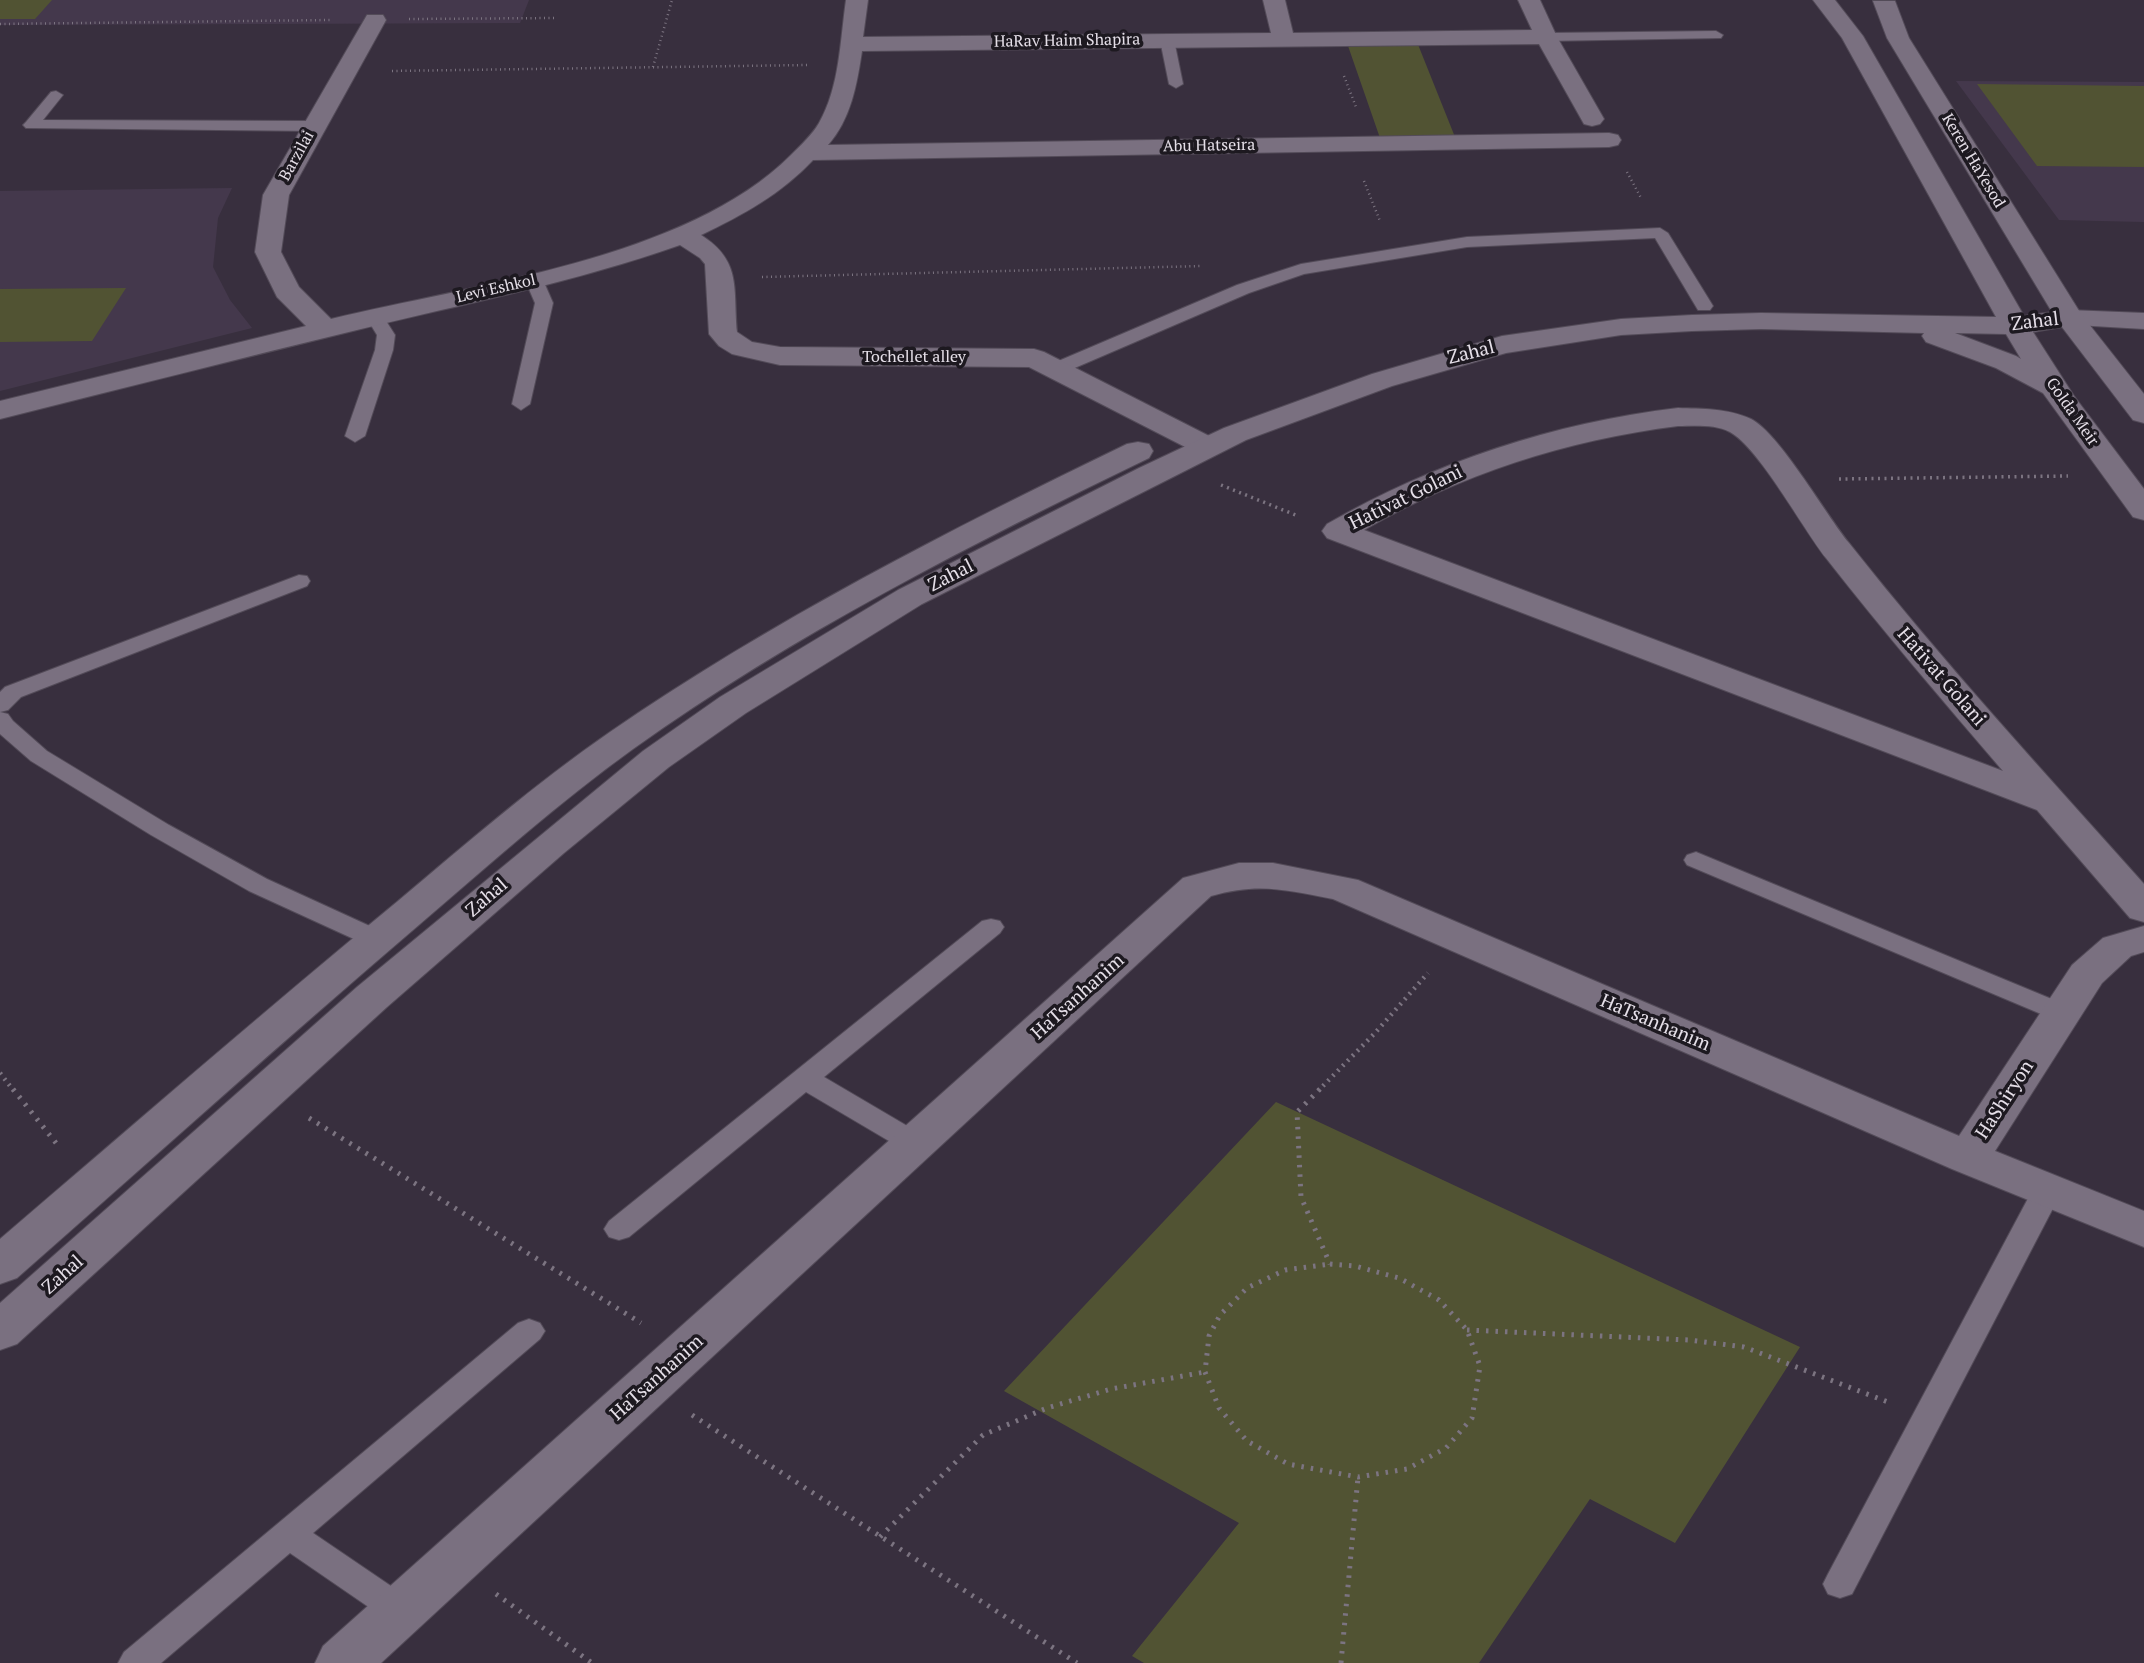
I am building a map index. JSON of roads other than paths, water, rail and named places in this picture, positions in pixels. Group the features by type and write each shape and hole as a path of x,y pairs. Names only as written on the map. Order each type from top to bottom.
{"street":[{"name":"Levi Eshkol","path":"0,410 624,256 727,213 768,191 808,153 834,120 857,0"},
{"path":"1274,0 1283,39"},
{"path":"1529,0 1546,37 1592,119"},
{"path":"1825,0 1873,2"},
{"path":"1825,0 1852,36 2010,318"},
{"name":"Keren HaYesod","path":"1873,2 1885,12 1898,38 2069,318"},
{"name":"Barzilai","path":"326,330 287,291 268,252 276,195 375,20"},
{"name":"HaRav Haim Shapira","path":"848,54 1167,40 1546,37"},
{"name":"Abu Hatseira","path":"808,153 1609,140"},
{"name":"Tochellet alley","path":"681,234 709,252 718,264 723,334 731,343 750,352 780,356 1034,358 1186,448"},
{"name":"Zahal","path":"0,1331 508,880 656,759 733,705 910,597 1186,448 1356,365 1481,330 1607,310 1779,305 2010,318"},
{"name":"Golda Meir","path":"2010,318 2054,388 2144,510"},
{"path":"2069,318 2144,414"},
{"name":"Zahal","path":"0,1266 376,939 607,752 697,689 878,582 1186,448 1235,434 1382,380 1502,345 1621,327 1762,321 1886,323 2069,318 2144,321"},
{"path":"1886,323 1974,348 2054,388"},
{"name":"Hativat Golani","path":"2050,802 1338,531 1395,499 1440,478 1513,452 1609,427 1683,417 1713,418 1739,425 1756,439 1817,525 1922,656 2144,909"},
{"name":"HaTsanhanim","path":"343,1663 1197,887 1239,875 1273,874 1344,889 1968,1158"},
{"name":"HaShiryon","path":"2144,939 2117,947 2087,974 1968,1158 2144,1230"}],"lane":[{"name":"HaRav Haim Shapira","path":"1546,37 1716,35"},
{"path":"1167,40 1176,84"},
{"path":"56,95 31,125 314,125"},
{"path":"1056,369 1255,285 1301,269 1467,242 1660,233 1704,306"},
{"path":"521,404 544,303 534,280"},
{"path":"355,436 384,350 386,335 375,317"},
{"path":"0,705 13,692 299,581"},
{"path":"0,719 3,725 39,756 160,830 258,885 376,939"},
{"path":"1696,860 2062,1013"},
{"path":"619,1229 991,927"},
{"path":"804,1079 916,1144"},
{"path":"1840,1584 2047,1191"},
{"path":"136,1663 529,1331"},
{"path":"288,1534 401,1611"}]}
